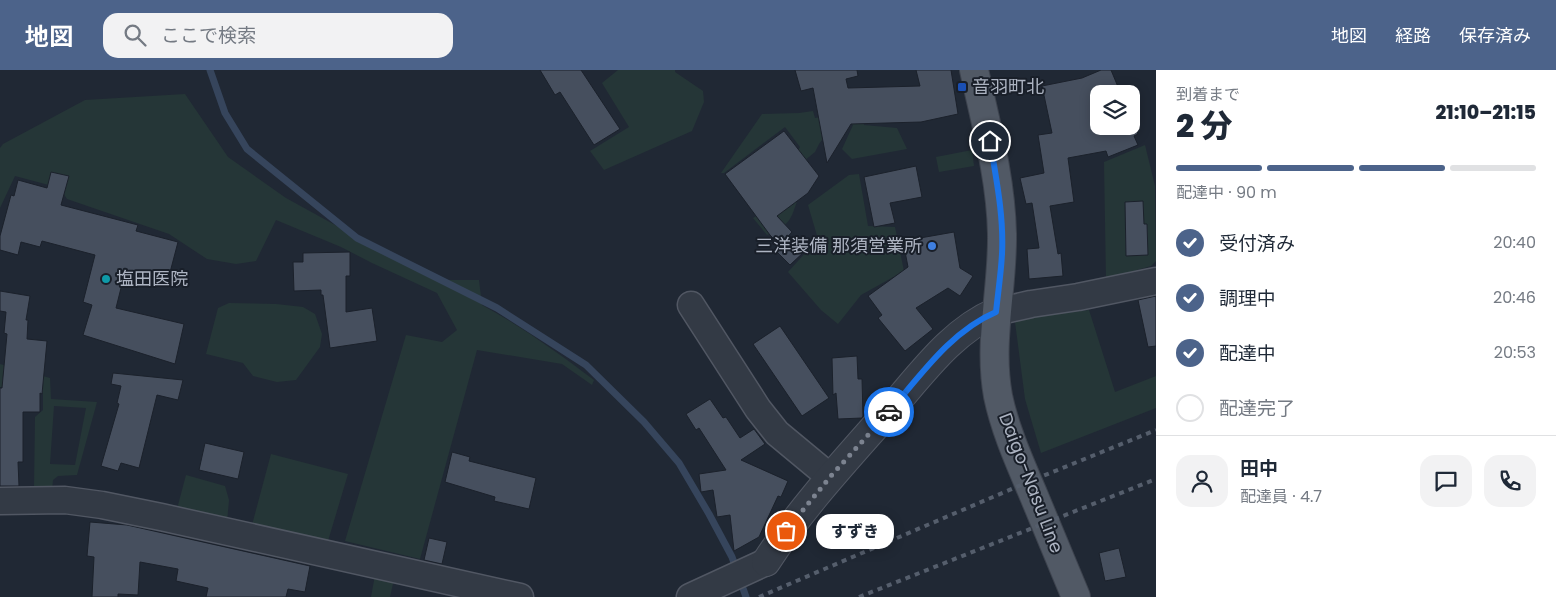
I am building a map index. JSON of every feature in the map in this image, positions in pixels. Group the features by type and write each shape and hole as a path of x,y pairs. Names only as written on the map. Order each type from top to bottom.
{"main road":[{"name":"Daigo-Nasu Line","path":"974,70 990,141 1000,210 1002,255 996,312 995,368 998,395 1004,421 1076,597"}],"street":[{"path":"690,597 759,565 830,477 949,344 981,318 996,312 1031,304 1078,297 1156,281"},
{"path":"691,305 758,410 777,433 830,477"},
{"path":"0,501 65,500 102,505 161,516 520,597"}],"shaded area":[{"path":"618,70 675,70 675,72 703,91 704,102 692,131 604,170 590,151 629,127 602,83"},
{"path":"862,90 864,125 897,128 907,149 852,159 842,149 853,125 839,116 815,152 804,161 796,154 800,147 785,127 724,173 721,173 762,114 813,111 815,118 835,115"},
{"path":"185,94 228,157 286,198 435,280 479,280 482,305 525,331 594,380 592,385 562,364 477,350 420,559 345,541 406,335 442,342 457,330 437,293 341,247 276,220 256,261 236,264 207,259 169,234 67,199 60,188 15,176 0,208 0,148 3,144 85,100"},
{"path":"1145,145 1155,186 1156,261 1151,266 1106,279 1104,162"},
{"path":"972,150 974,166 939,172 936,157"},
{"path":"859,174 868,226 895,227 904,271 861,295 838,324 821,310 788,272 818,239 808,205 849,175"},
{"path":"778,201 797,201 790,219 784,226 767,235 753,218"},
{"path":"229,303 276,304 303,307 315,314 322,334 320,347 296,380 277,382 253,376 243,363 206,354 218,308"},
{"path":"1089,310 1115,392 1156,376 1156,408 1041,453 1025,399 1015,322 1024,318"},
{"path":"0,364 50,378 51,399 97,402 77,475 58,476 53,480 52,490 34,488 35,417 43,410 43,394 40,389 0,387","holes":["54,406 86,408 75,465 50,464"]},
{"path":"271,454 348,474 328,541 252,525"},
{"path":"186,475 225,486 229,500 227,522 177,509"},
{"path":"375,575 394,579 390,597 371,597"}],"building":[{"path":"540,70 581,70 620,129 594,145 560,92 555,95"},
{"path":"795,70 857,70 858,76 846,79 848,88 920,86 916,70 951,70 958,114 921,122 851,124 827,163 813,88 801,91"},
{"path":"1101,70 1111,70 1117,85 1090,85 1090,135 1136,135 1134,136 1138,145 1108,157 1106,151 1068,158 1074,202 1050,206 1058,254 1061,253 1063,276 1029,279 1027,249 1039,248 1032,203 1026,204 1020,178 1044,173 1038,135 1052,133 1042,86 1082,78"},
{"path":"784,131 819,176 808,193 777,216 792,232 780,245 770,235 725,174"},
{"path":"916,166 922,197 890,203 895,223 874,227 864,177"},
{"path":"51,172 69,176 61,205 138,225 136,231 178,242 167,284 125,272 116,308 184,324 175,364 83,335 92,305 83,302 95,255 42,241 40,247 21,242 18,255 0,250 0,236 11,195 14,196 18,180 47,188"},
{"path":"1143,201 1144,224 1147,224 1148,255 1126,256 1125,202"},
{"path":"954,232 960,268 973,276 960,296 948,288 916,308 933,329 905,351 878,318 882,315 868,296 908,267 903,241"},
{"path":"793,236 806,250 790,265 776,251"},
{"path":"350,252 350,276 346,276 346,312 372,308 377,341 330,348 321,290 294,291 293,262 303,262 303,253"},
{"path":"0,291 30,296 26,320 28,320 27,339 47,341 42,394 40,393 40,412 23,412 23,462 18,462 19,486 0,486 0,388 2,388 7,334 4,333 6,312 0,311"},
{"path":"1156,296 1156,346 1148,347 1138,300"},
{"path":"780,326 829,398 802,416 753,344"},
{"path":"857,356 858,379 862,379 863,416 862,418 838,419 836,393 833,395 832,358"},
{"path":"113,373 183,380 178,400 157,395 139,468 121,463 118,471 101,466 119,404 117,403 121,386 111,384"},
{"path":"710,399 723,418 726,417 740,438 754,429 765,444 741,460 788,481 781,497 778,496 759,537 734,551 730,515 717,517 713,490 701,492 699,474 726,470 699,428 696,430 686,414"},
{"path":"205,443 244,452 238,479 199,470"},
{"path":"452,452 470,457 469,461 536,478 529,509 494,501 495,497 445,482"},
{"path":"90,522 127,525 310,566 305,592 288,589 286,597 206,597 208,588 176,581 178,569 140,562 138,595 118,594 118,597 92,597 94,557 87,556"},
{"path":"429,538 447,542 442,564 424,560"},
{"path":"1119,548 1126,577 1105,581 1099,553"}],"waterway":[{"path":"210,70 225,113 247,149 357,238 497,308 586,365 644,422 679,463 709,514 732,557 746,597"}],"railway":[{"path":"759,597 1028,482 1156,430"},
{"path":"859,597 1156,479"}],"way so far":[{"path":"786,531 830,477 889,412"}],"place":[{"name":"音羽町北","path":"962,87"},
{"name":"三洋装備 那須営業所","path":"932,246"},
{"name":"塩田医院","path":"106,279"},
{"name":"すずき","path":"786,531"}],"route":[{"path":"889,412 949,344 981,318 996,312 1002,255 1002,232 998,187 990,141"}]}
